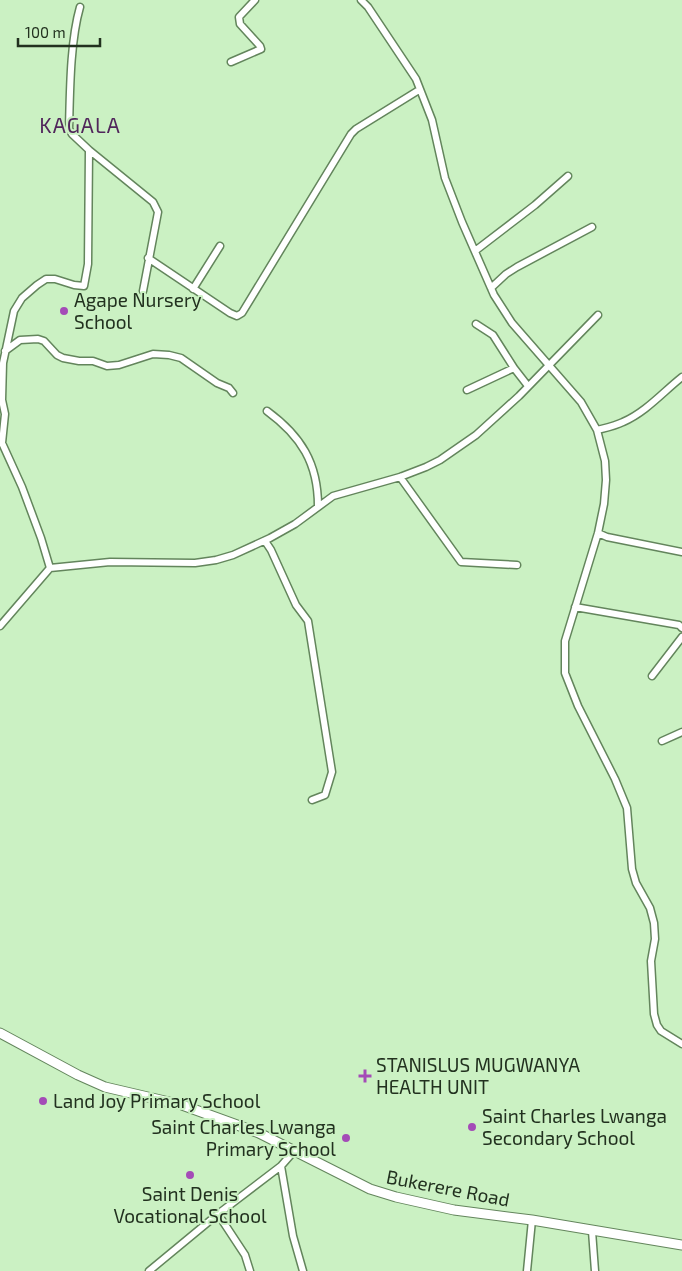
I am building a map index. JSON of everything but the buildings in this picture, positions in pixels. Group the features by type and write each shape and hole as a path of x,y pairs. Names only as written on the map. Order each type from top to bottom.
{"street":[{"path":"231,62 261,49 238,20 238,17 255,0"},
{"path":"361,0 368,7 411,70 432,120 445,178 494,295 512,323 580,402 597,430 605,461 606,480 598,533 565,641 565,674 578,706 615,779 627,808 632,869 636,884 650,908 654,923 655,938 651,961 654,1014 661,1031 682,1044"},
{"path":"80,7 74,45 69,129 90,150 153,202 157,208 158,212 143,291"},
{"path":"148,258 230,313 237,316 242,313 351,134 419,90"},
{"path":"50,568 22,487 2,443 5,414 1,380 14,312 22,298 37,284 46,279 55,279 84,286 88,264 90,150"},
{"path":"475,251 536,205 568,176"},
{"path":"491,288 517,267 592,227"},
{"path":"193,289 220,246"},
{"path":"0,626 50,568 110,562 206,562 233,555 294,524 333,496 400,477 440,460 476,435 549,366 598,315"},
{"path":"476,324 493,335 528,386"},
{"path":"6,351 20,340 38,339 44,341 56,355 63,358 93,361 106,366 119,365 153,354 169,355 182,358 233,393"},
{"path":"467,390 514,368"},
{"path":"597,430 630,419 682,377"},
{"path":"267,411 292,432 304,446 316,479 318,506"},
{"path":"400,477 461,562 517,565"},
{"path":"598,533 607,537 682,552"},
{"path":"265,540 296,605 308,621 332,772 325,795 312,800"},
{"path":"575,607 682,628"},
{"path":"652,676 682,637"},
{"path":"662,741 682,732"},
{"name":"Bukerere Road","path":"0,1033 78,1075 105,1087 205,1112 259,1133 370,1189 454,1210 532,1220 682,1245"},
{"path":"149,1271 218,1214 281,1166 295,1150"},
{"path":"281,1166 293,1236 303,1271"},
{"path":"218,1214 245,1255 250,1271"},
{"path":"527,1271 532,1220"},
{"path":"592,1231 595,1271"}],"place":[{"name":"Agape Nursery School","path":"64,311"},
{"name":"STANISLUS MUGWANYA HEALTH UNIT","path":"365,1076"},
{"name":"Land Joy Primary School","path":"43,1101"},
{"name":"Saint Charles Lwanga Secondary School","path":"472,1127"},
{"name":"Saint Charles Lwanga Primary School","path":"346,1138"},
{"name":"Saint Denis Vocational School","path":"190,1175"}],"district":[{"name":"KAGALA","path":"80,126"}]}
